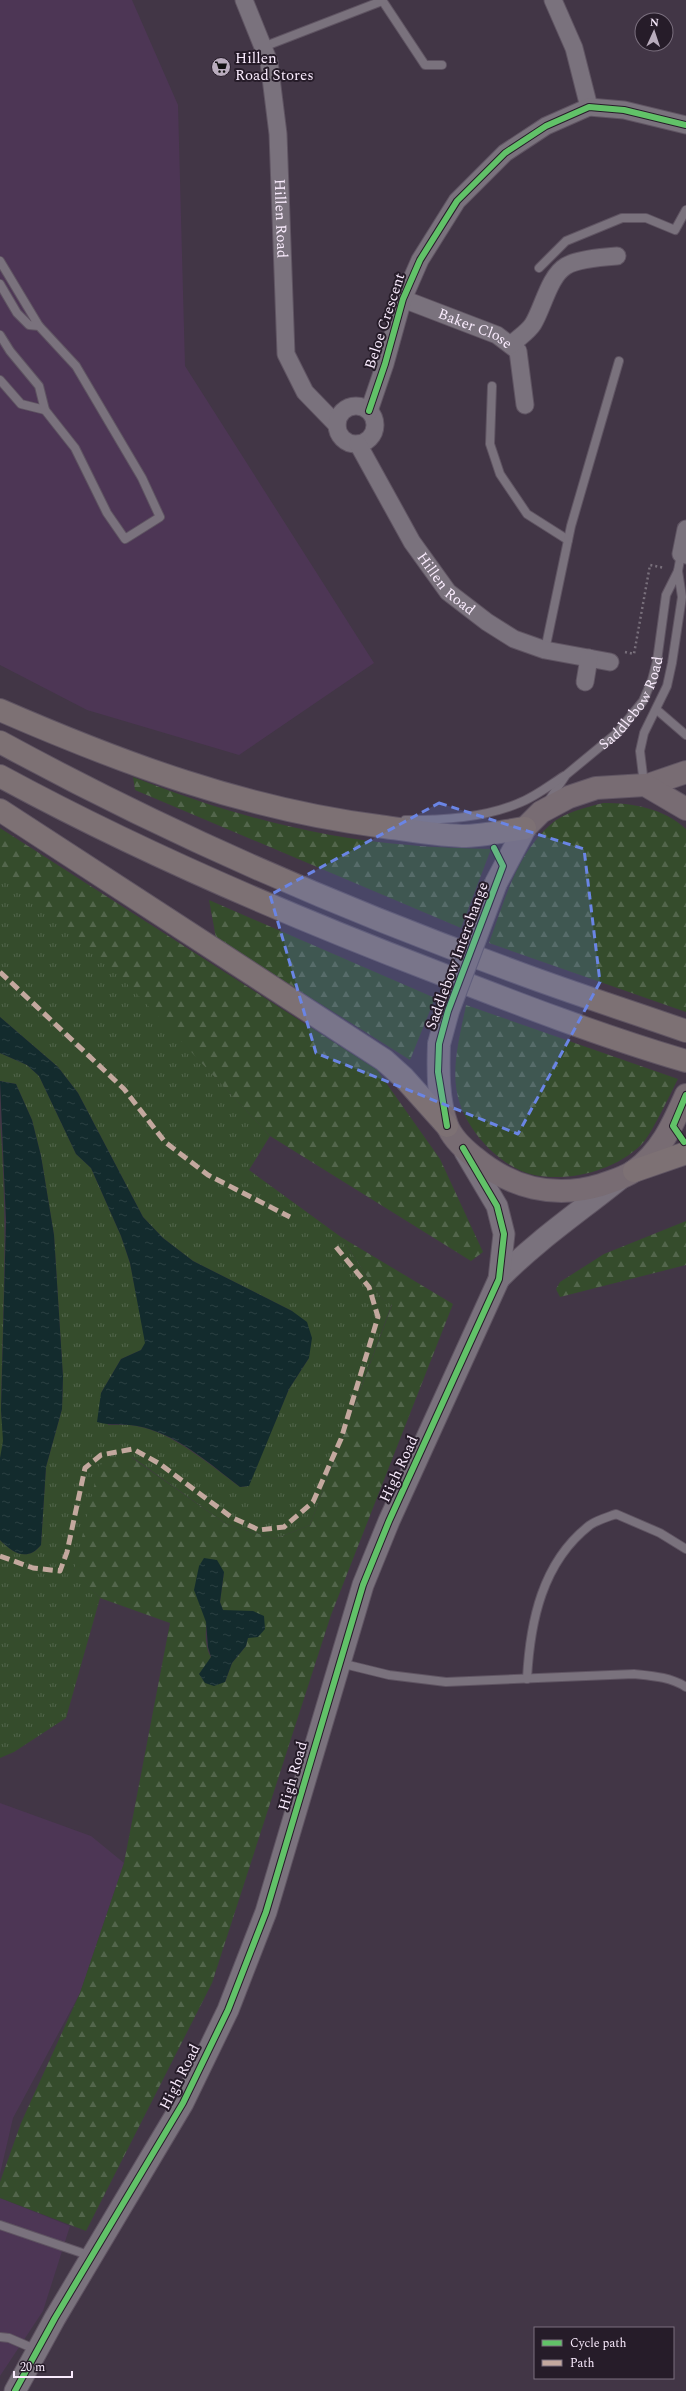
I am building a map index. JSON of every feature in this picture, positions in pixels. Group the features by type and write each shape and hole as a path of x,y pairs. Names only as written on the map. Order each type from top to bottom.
{"highway":[{"path":"0,710 117,760 194,786 264,805 337,821 463,836 491,834 525,828"},
{"path":"0,742 40,764 231,856 361,912 516,972 686,1031"},
{"path":"0,776 214,881 339,935 508,1000 686,1061"},
{"path":"0,810 384,1060 404,1078 447,1126"},
{"path":"627,1175 686,1153"}],"main road":[{"name":"Saddlebow Interchange","path":"686,772 646,785 596,788 570,796 541,812 525,828 496,883 448,1011 439,1044 438,1072 447,1126 463,1148 491,1171 511,1182 536,1190 569,1192 627,1175 657,1150 673,1126 686,1095"},
{"path":"646,785 686,809"}],"street":[{"name":"Hillen Road","path":"244,0 269,62 278,134 286,354 305,392 337,425 341,437 352,444 358,444 412,542 448,592 487,622 514,639 545,650 610,662"},
{"path":"553,0 574,48 589,107"},
{"name":"Beloe Crescent","path":"369,411 385,364 403,299 420,260 456,201 505,153 546,126 589,107 624,110 686,124"},
{"path":"511,345 532,325 542,308 547,289 565,266 601,257 616,256"},
{"name":"Baker Close","path":"403,299 497,334 518,350 524,405"},
{"path":"337,425 338,419 345,409 358,406 369,411 373,416 375,428 369,439 358,444"},
{"name":"Saddlebow Road","path":"681,560 686,528"},
{"path":"585,682 589,658"},
{"name":"High Road","path":"15,2391 92,2256 183,2103 228,2010 266,1912 363,1585 389,1521 495,1288 504,1234 497,1206 463,1148"},
{"name":"High Road","path":"495,1288 536,1244 627,1175"}],"lane":[{"path":"263,47 382,0 425,65 442,65"},
{"path":"539,268 566,241 622,218 646,218 675,230 686,210"},
{"path":"0,261 39,326 76,366 142,478 160,517 126,539 107,513 75,448 45,410 40,386 10,351 0,335"},
{"path":"0,284 17,313 28,325 39,326"},
{"path":"545,650 568,540 619,361"},
{"path":"0,380 21,404 45,410"},
{"path":"492,386 490,444 500,474 527,514 568,540"},
{"name":"Saddlebow Road","path":"646,785 640,751 644,733 657,710 667,686 682,597 681,560"},
{"name":"Saddlebow Road","path":"541,812 566,775 618,732 643,701 652,680 657,661 666,595 681,560"},
{"name":"Saddlebow Road","path":"657,710 686,736"},
{"path":"337,821 432,820 487,814 520,803 566,775"},
{"path":"527,1679 529,1642 539,1600 554,1566 575,1540 591,1524 616,1514 660,1533 686,1549"},
{"path":"339,1663 417,1680 446,1682 634,1674 658,1676 677,1682 686,1687"},
{"path":"0,2225 92,2256"},
{"path":"0,2337 9,2338 38,2350"}],"path":[{"path":"610,662 612,650 634,654 650,566 681,560"}],"highlighted area":[{"path":"439,803 584,849 600,982 518,1134 316,1053 270,895"}],"shaded area":[{"path":"0,0 132,0 178,105 185,366 374,663 239,755 87,710 0,665"},
{"path":"0,1803 91,1836 124,1863 80,1993 13,2118 0,2174"},
{"path":"0,2198 70,2226 43,2311 0,2376"}],"green space":[{"path":"133,777 234,812 303,830 374,842 429,847 491,849 461,928 135,790"},
{"path":"603,803 625,804 647,808 668,816 686,829 686,1012 489,943 512,880 528,850 538,837 550,825 562,817 575,811"},
{"path":"0,828 377,1070 440,1159 483,1252 471,1261 270,1136 121,977 0,865"},
{"path":"0,862 128,983 270,1136 249,1170 341,1237 382,1299 392,1304 310,1525 275,1539 226,1524 132,1457 74,1570 100,1598 66,1718 14,1752 0,1758 0,1540 10,1549 20,1554 31,1553 41,1545 46,1467 62,1409 63,1377 54,1235 41,1156 32,1120 16,1084 0,1081 0,1053 27,1065 39,1076 76,1154 91,1168 121,1236 130,1263 146,1343 141,1350 121,1359 101,1393 108,1425 133,1425 150,1429 164,1435 178,1442 240,1487 248,1486 289,1389 309,1358 292,1311 193,1261 163,1238 143,1217 78,1093 58,1067 0,1017"},
{"path":"209,900 435,998 410,1060 216,938"},
{"path":"466,1005 678,1079 645,1140 630,1154 618,1162 591,1172 562,1177 534,1175 522,1171 499,1157 479,1138 471,1127 460,1104 455,1080 455,1067"},
{"path":"0,1122 4,1192 4,1298 1,1410 4,1439 0,1458"},
{"path":"686,1221 686,1265 560,1297 556,1289 560,1282 604,1254"},
{"path":"341,1237 453,1304 331,1615 212,1983 86,2231 0,2198 0,2182 21,2123 80,1993 124,1863 170,1623 100,1598 74,1571 99,1465 131,1457 226,1524 275,1539 310,1525 392,1305 382,1299","holes":["224,1572 220,1602 223,1611 253,1611 246,1646 232,1663 225,1682 211,1658 207,1647 206,1637 208,1615"]}],"water":[{"path":"0,1017 58,1067 78,1093 143,1217 163,1238 193,1261 292,1311 307,1322 312,1338 309,1358 289,1389 249,1486 240,1487 205,1459 179,1442 165,1435 137,1426 97,1422 101,1393 121,1359 141,1350 145,1343 130,1263 121,1236 91,1168 76,1154 39,1076 27,1065 0,1053"},
{"path":"0,1081 16,1084 32,1120 41,1156 54,1235 63,1377 62,1409 46,1467 41,1545 31,1553 25,1554 15,1552 0,1540 0,1458 3,1441 1,1410 6,1221"},
{"path":"204,1558 217,1560 224,1572 220,1602 223,1610 253,1611 264,1616 265,1629 258,1637 248,1638 246,1646 232,1663 225,1682 214,1686 205,1683 199,1674 211,1657 208,1647 206,1622 194,1590 199,1566"}],"marked path":[{"path":"0,972 124,1089 165,1142 208,1175 290,1217"},
{"path":"0,1556 33,1568 60,1571 67,1552 85,1468 101,1455 133,1449 160,1464 231,1517 259,1530 284,1527 313,1502 341,1439 378,1317 369,1287 336,1247"}],"cycle path":[{"path":"369,411 385,364 403,299 420,260 457,201 505,153 546,126 589,107 624,110 686,125"},
{"path":"447,1126 438,1072 439,1044 448,1011 503,866 494,848"},
{"path":"684,1142 673,1126 686,1095"},
{"path":"15,2391 55,2318 183,2103 228,2010 266,1912 363,1585 389,1521 499,1279 504,1234 497,1206 463,1148"}],"place":[{"name":"Hillen Road Stores","path":"221,67"}]}
